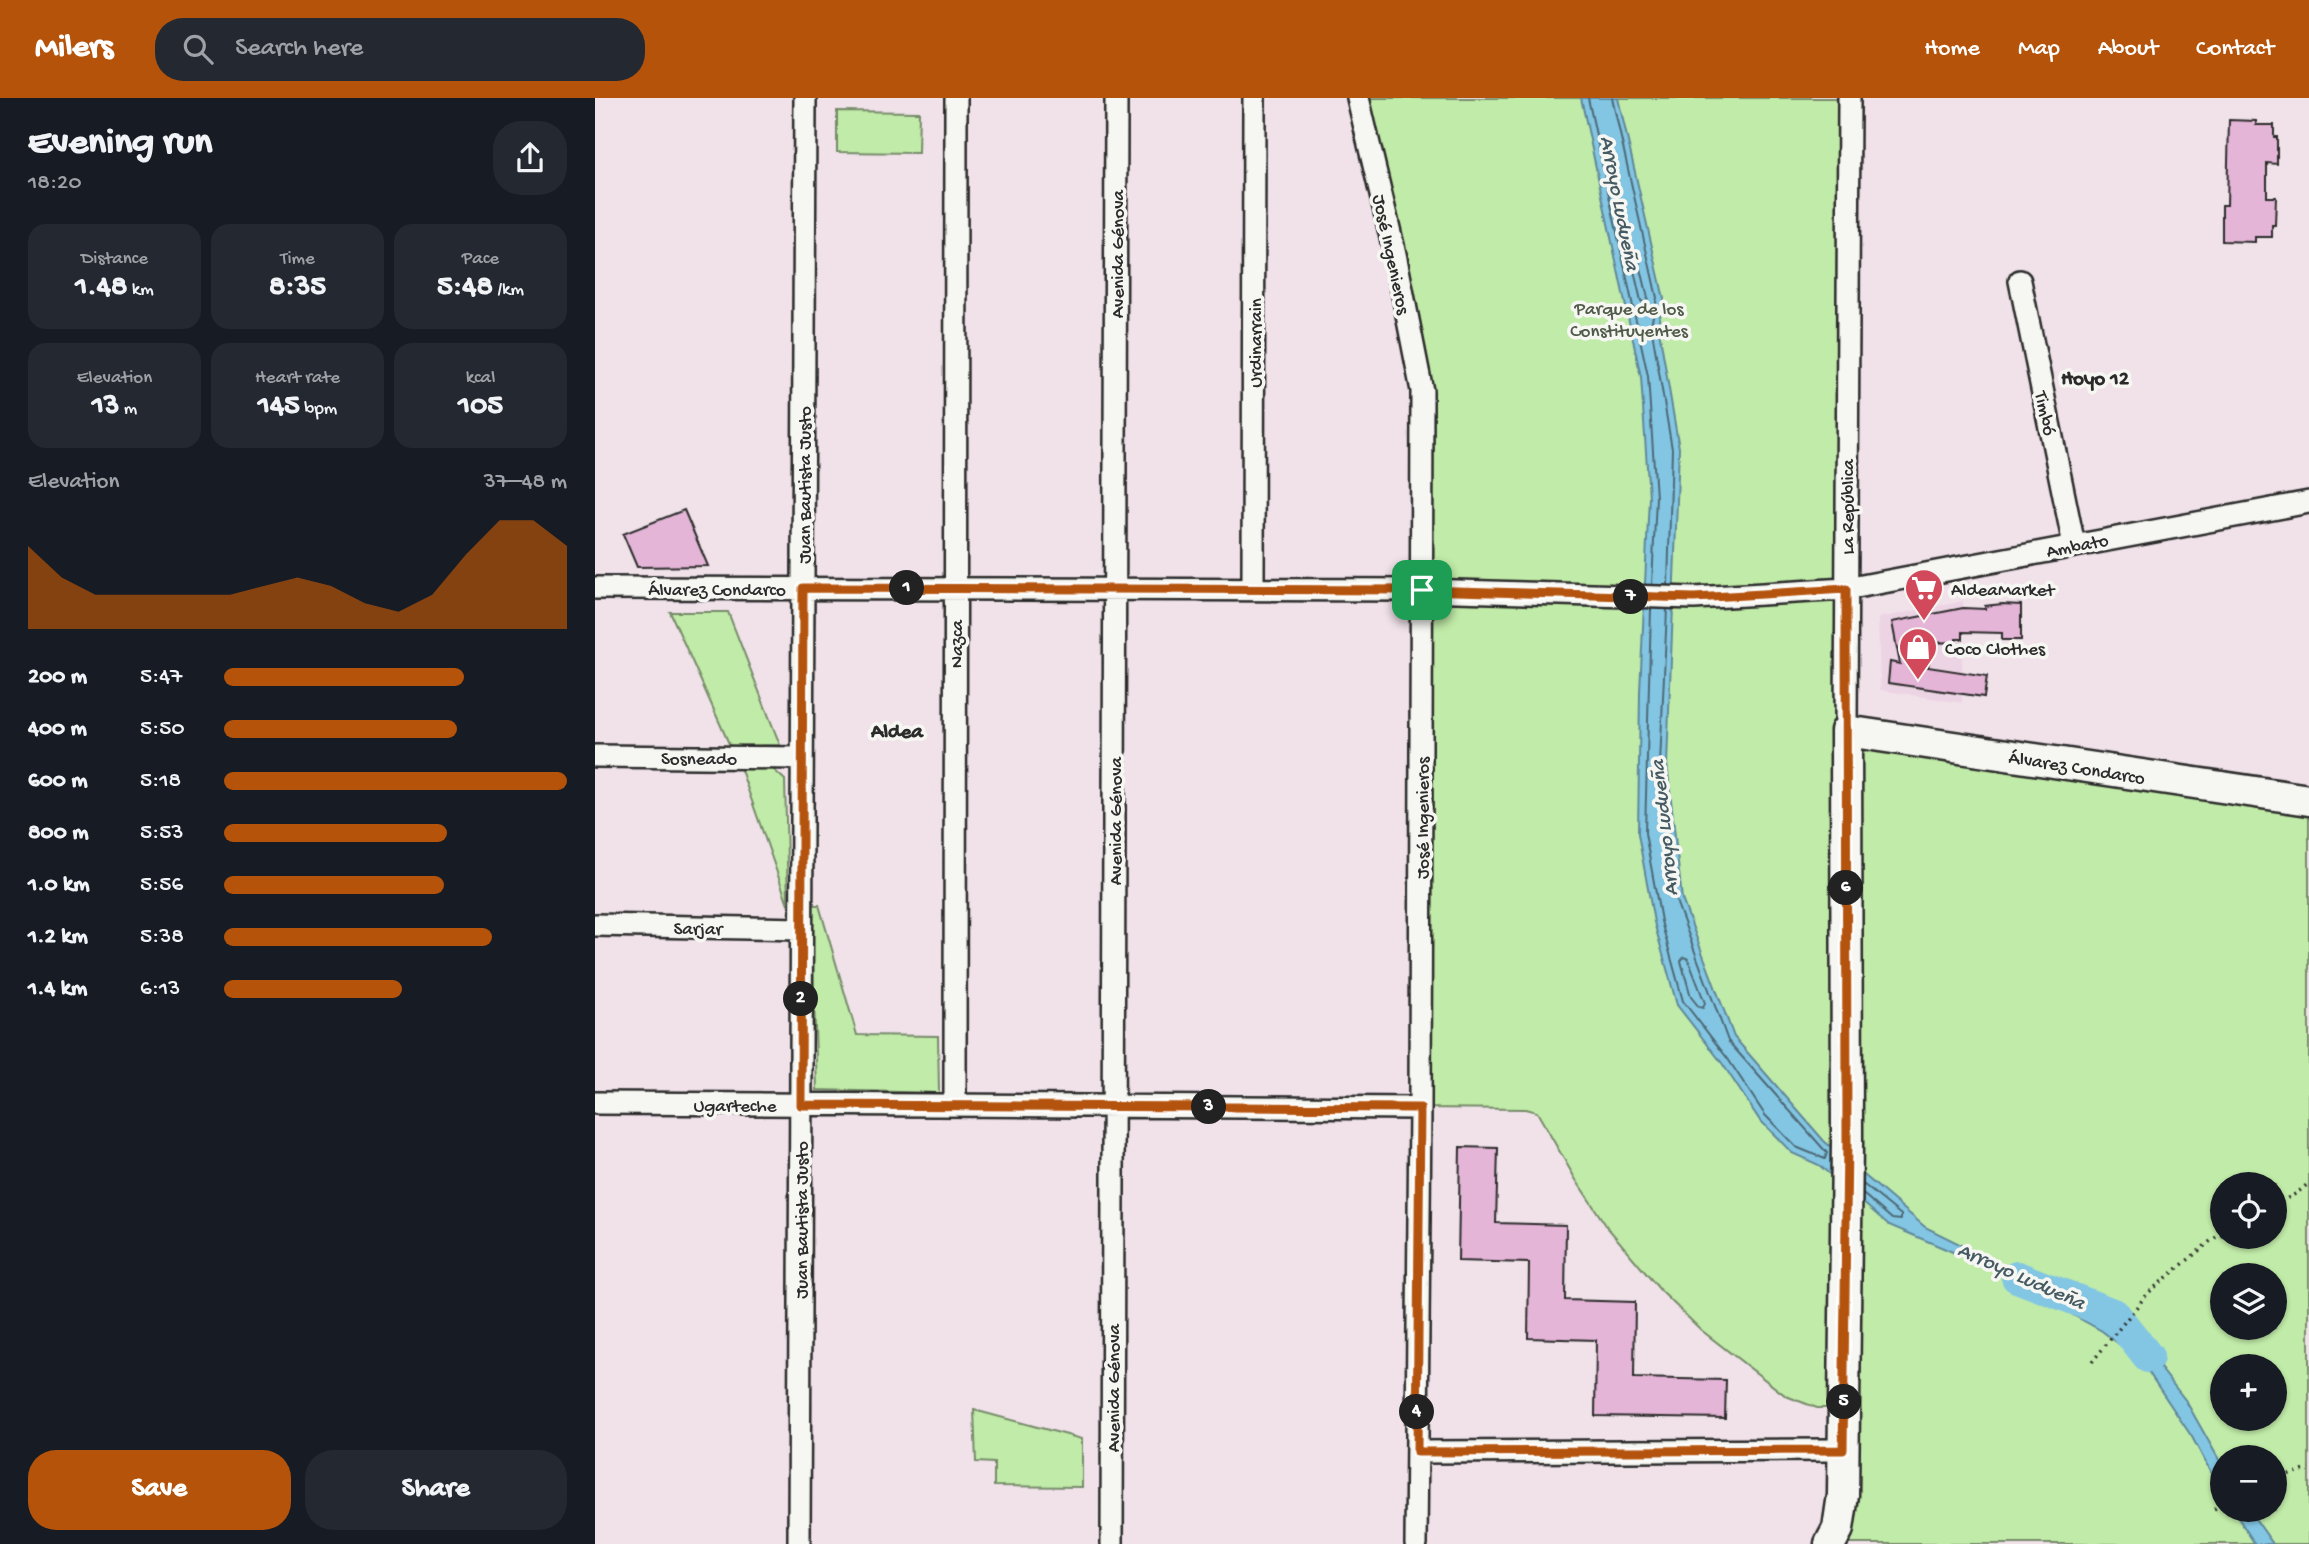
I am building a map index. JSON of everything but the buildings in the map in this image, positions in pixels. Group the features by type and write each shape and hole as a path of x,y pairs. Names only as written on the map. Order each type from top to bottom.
{"main road":[{"name":"Álvarez Condarco","path":"1846,731 2309,800"},
{"name":"La República","path":"1830,1544 1838,1529 1843,1495 1847,1143 1846,731"}],"street":[{"name":"Juan Bautista Justo","path":"799,1544 805,98"},
{"name":"Nazca","path":"955,1105 956,98"},
{"name":"Avenida Génova","path":"1112,1544 1116,98"},
{"name":"Urdinarrain","path":"1253,589 1254,98"},
{"name":"José Ingenieros","path":"1358,98 1395,254 1422,391 1416,1544"},
{"name":"La República","path":"1846,731 1849,98"},
{"name":"Timbó","path":"2020,281 2074,545"},
{"name":"Ambato","path":"1846,589 2309,502"},
{"name":"Álvarez Condarco","path":"595,588 1422,590 1694,598 1846,589"},
{"name":"Sosneado","path":"595,757 802,758"},
{"name":"Sarjar","path":"595,925 801,929"},
{"name":"Ugarteche","path":"595,1103 1420,1108"},
{"path":"1417,1452 1843,1450"}],"path":[{"path":"2287,1198 2309,1183"},
{"path":"2092,1362 2148,1293 2210,1244"},
{"path":"2287,1475 2309,1469"}],"shaded area":[{"path":"1963,601 1962,703 1880,690 1878,618"}],"green space":[{"name":"Parque de los Constituyentes","path":"1358,98 1849,98 1846,731 2309,800 2309,1544 1830,1544 1844,1408 1817,1408 1786,1396 1701,1330 1660,1290 1607,1227 1537,1112 1525,1109 1420,1108 1422,391"},
{"path":"837,111 919,112 918,153 837,152"},
{"path":"670,612 728,612 780,745 730,746"},
{"path":"740,767 773,769 785,780 788,904"},
{"path":"811,905 819,905 857,1035 938,1036 939,1093 817,1090"},
{"path":"974,1410 1082,1439 1082,1487 994,1486 994,1463 976,1462"}],"water":[{"name":"Arroyo Ludueña","path":"1581,98 1618,98 1664,299 1658,324 1679,448 1667,764 1682,899 1734,1037 1824,1141 1925,1227 2129,1328 2186,1401 2211,1445 2210,1471 2192,1437 2141,1361 2102,1331 1981,1264 1889,1225 1819,1165 1792,1153 1759,1119 1722,1063 1677,1005 1654,922 1638,834 1640,692 1649,497 1641,377"},
{"path":"2241,1522 2257,1522 2273,1544 2255,1544"}],"waterway":[{"name":"Arroyo Ludueña","path":"2017,1277 2115,1315 2148,1357"}],"place":[{"name":"AldeaMarket","path":"1924,622"},
{"name":"Coco Clothes","path":"1918,681"}],"district":[{"name":"Hoyo 12","path":"2095,377"},
{"name":"Aldea","path":"897,730"}],"route":[{"path":"803,588 1422,590 1694,598 1846,589 1847,1143 1843,1450 1417,1452 1420,1108 801,1105 803,588"}]}
